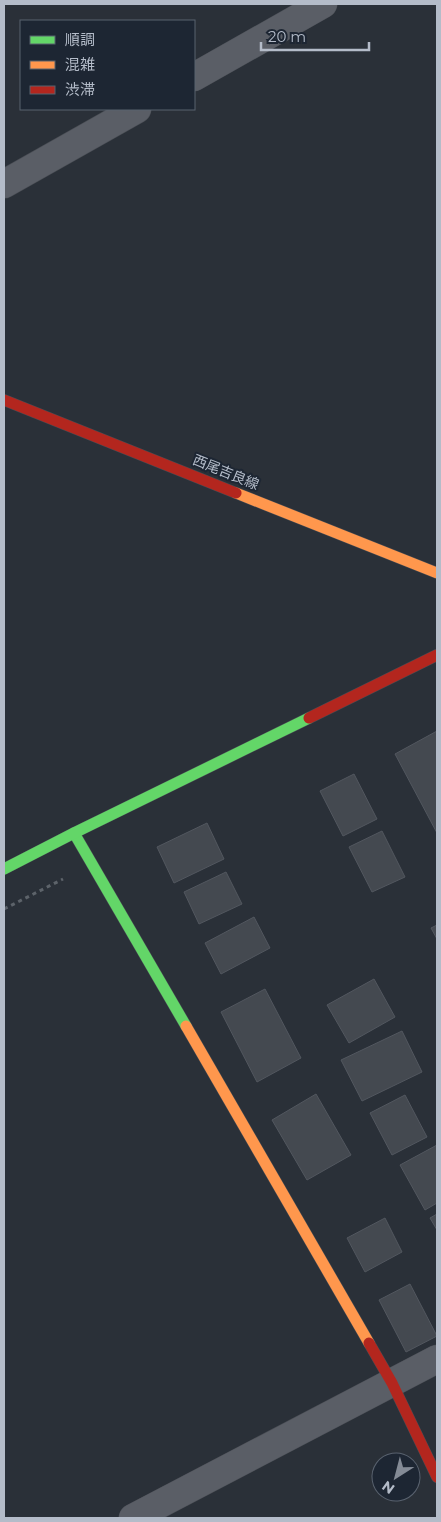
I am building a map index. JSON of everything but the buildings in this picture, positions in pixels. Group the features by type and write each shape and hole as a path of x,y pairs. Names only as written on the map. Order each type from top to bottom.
{"street":[{"path":"195,76 323,4"},
{"path":"4,184 135,110"},
{"name":"西尾吉良線","path":"4,400 437,573"},
{"path":"4,869 437,655"},
{"path":"74,833 392,1383 437,1477"},
{"path":"133,1518 437,1359"}],"traffic: fast":[{"path":"4,869 309,718"},
{"path":"74,833 186,1026"}],"traffic: slow":[{"path":"236,493 437,573"},
{"path":"186,1026 369,1343"}],"traffic: jam":[{"path":"4,400 236,493"},
{"path":"309,718 437,655"},
{"path":"369,1343 392,1383 437,1477"}]}
